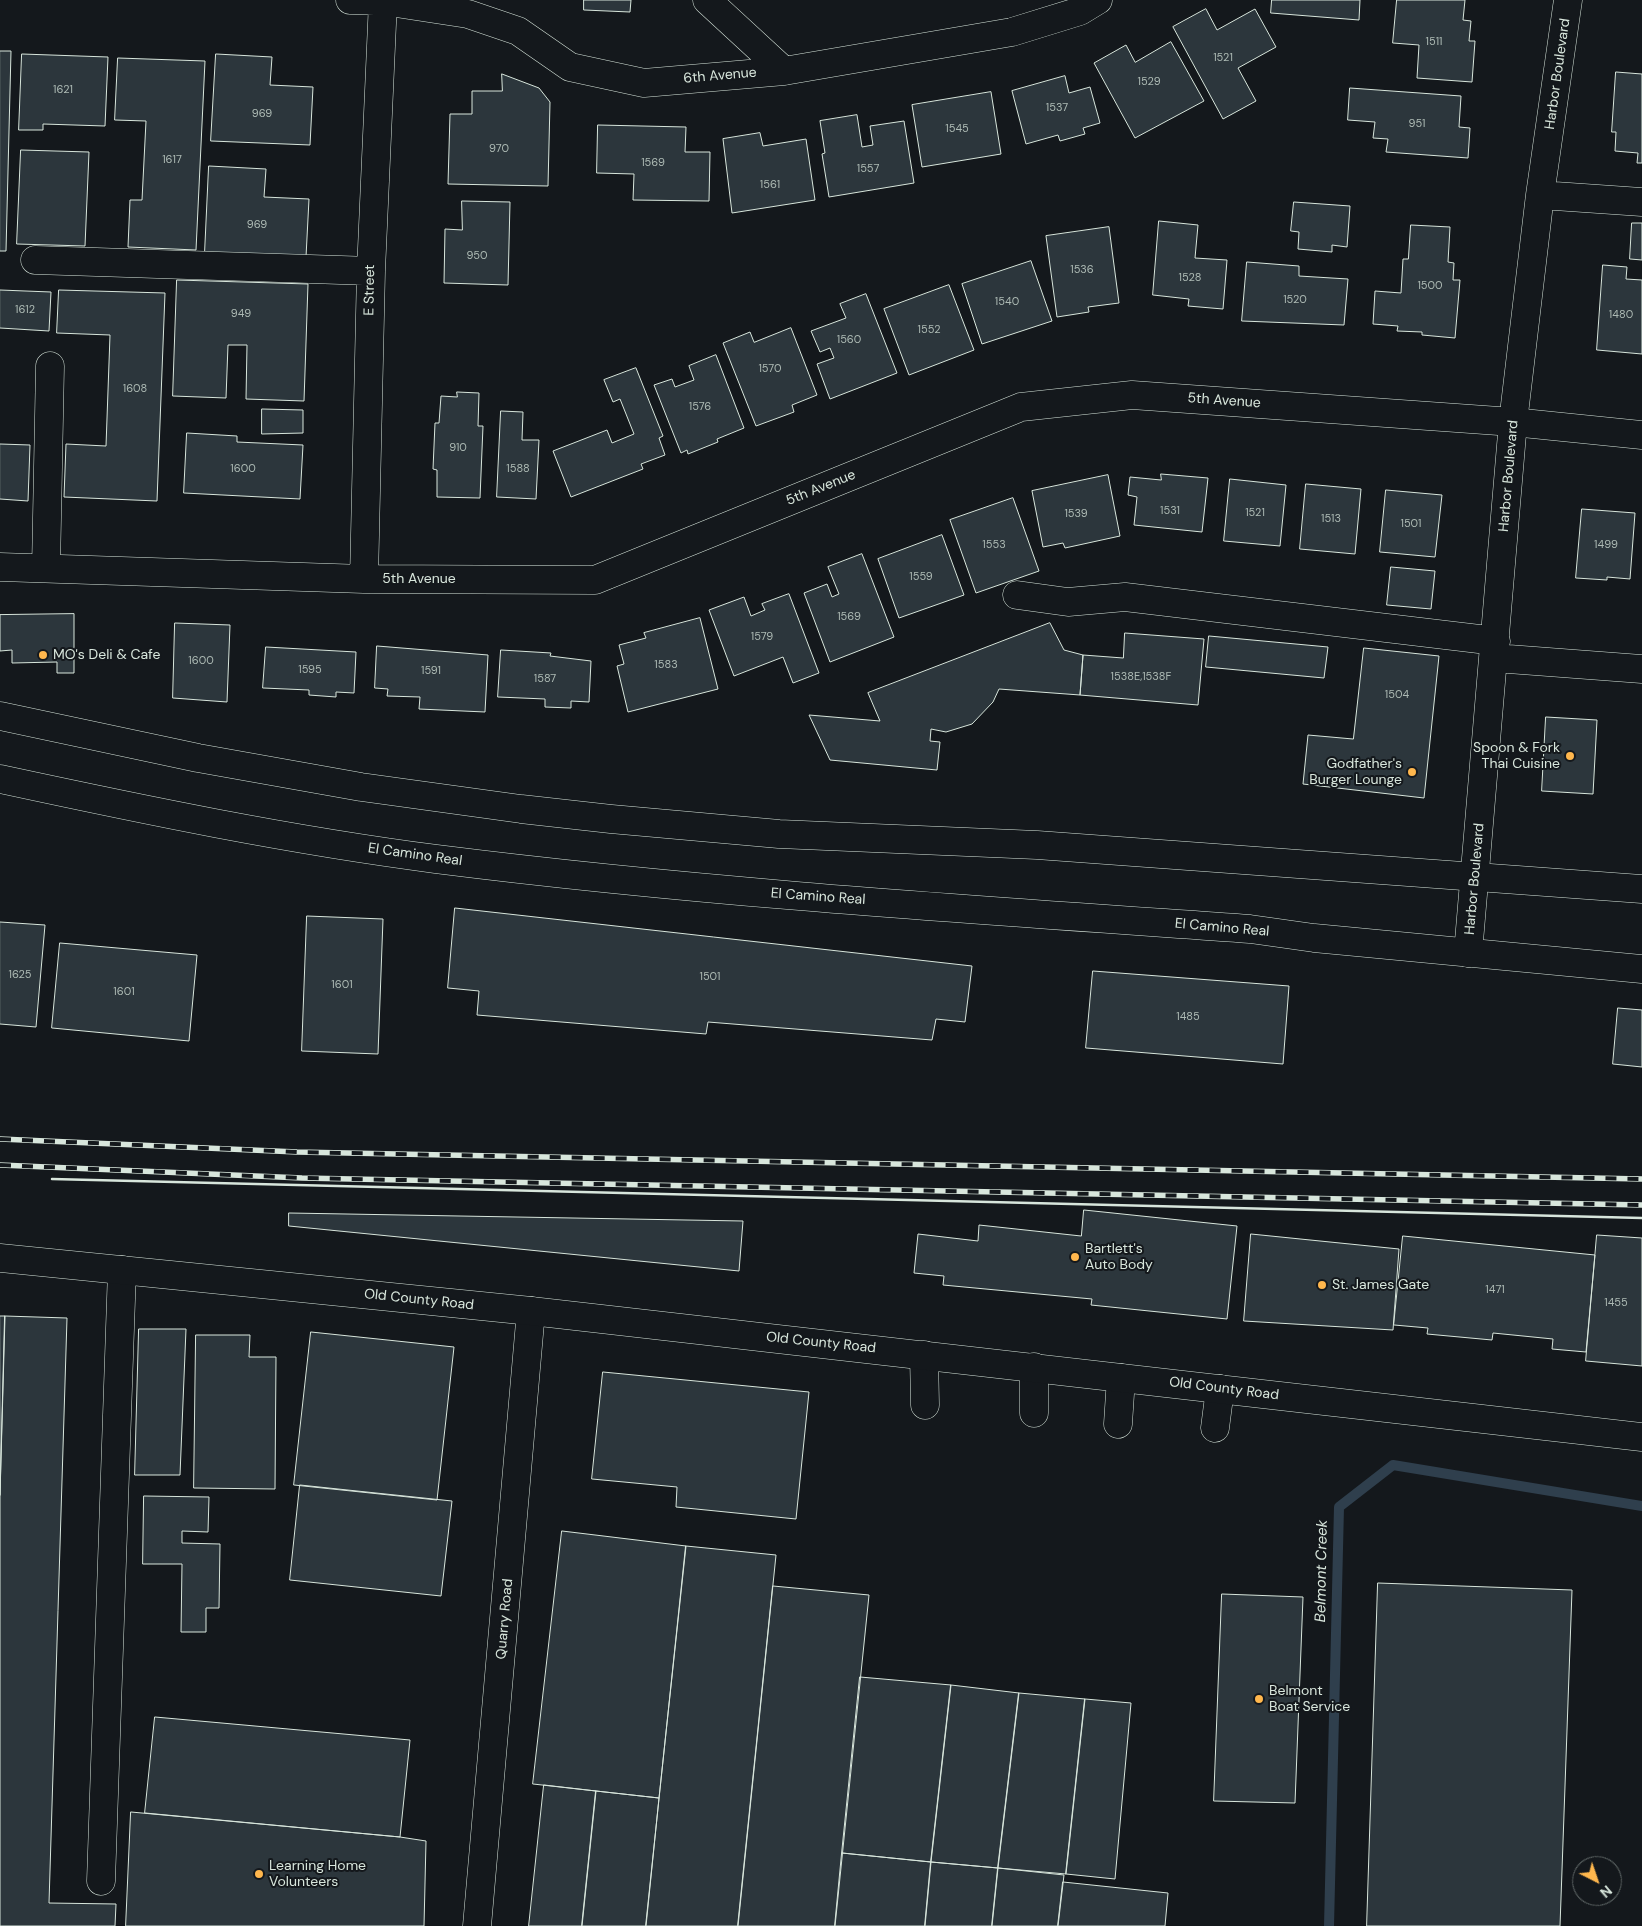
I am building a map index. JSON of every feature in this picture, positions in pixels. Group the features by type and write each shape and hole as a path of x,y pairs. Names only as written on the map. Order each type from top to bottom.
{"main road":[{"name":"6th Avenue","path":"350,0 384,1 468,14 518,30 570,67 644,83 784,71 1012,32 1080,11 1098,0"},
{"path":"707,0 784,71"},
{"name":"Harbor Boulevard","path":"1468,954 1496,650 1514,422 1540,195 1568,0"},
{"name":"E Street","path":"364,579 371,271 384,1"},
{"path":"1540,195 1642,202"},
{"path":"34,260 371,271"},
{"path":"46,568 50,366"},
{"name":"5th Avenue","path":"0,566 364,579 594,580 1021,407 1132,395 1514,422 1642,435"},
{"path":"1017,595 1068,602 1125,597 1496,650 1642,668"},
{"path":"0,716 287,774 521,809 761,832 1037,845 1642,889"},
{"name":"El Camino Real","path":"0,779 258,831 433,858 515,868 766,893 1250,930 1468,954 1642,969"},
{"name":"Old County Road","path":"0,1258 531,1311 1642,1437"},
{"path":"101,1881 122,1270"},
{"name":"Quarry Road","path":"477,1926 531,1311"},
{"path":"924,1355 925,1405"},
{"path":"1034,1368 1034,1413"},
{"path":"1118,1424 1121,1378"},
{"path":"1215,1428 1220,1389"}],"building":[{"path":"584,0 631,0 630,12 584,10"},
{"path":"1272,0 1360,0 1359,20 1271,13"},
{"path":"1397,0 1465,0 1463,20 1471,21 1469,41 1475,41 1472,82 1417,78 1419,45 1393,43"},
{"path":"1206,9 1217,30 1255,9 1276,47 1238,68 1256,101 1223,119 1173,27"},
{"path":"1171,42 1204,101 1135,138 1094,63 1126,45 1135,62"},
{"path":"0,51 11,51 6,251 0,251"},
{"path":"22,54 108,57 105,126 43,124 43,130 19,130"},
{"path":"216,54 272,57 270,85 313,87 310,145 211,141"},
{"path":"118,58 205,61 196,250 128,247 130,200 142,200 146,121 115,120"},
{"path":"1616,72 1642,74 1642,163 1637,163 1638,153 1615,151 1616,132 1612,132"},
{"path":"502,74 539,88 550,102 548,186 448,184 450,114 472,114 472,91 502,91"},
{"path":"1065,76 1069,93 1090,87 1100,123 1083,128 1085,134 1060,141 1058,135 1026,144 1012,91"},
{"path":"1350,88 1461,96 1459,127 1470,128 1468,158 1386,152 1388,139 1373,138 1375,122 1348,120"},
{"path":"991,92 1001,154 922,167 912,105"},
{"path":"857,115 862,147 873,145 870,126 904,121 914,183 829,197 822,154 825,153 820,121"},
{"path":"598,125 686,127 685,152 710,152 709,201 633,200 634,174 597,173"},
{"path":"760,133 763,146 806,139 815,200 732,213 723,139"},
{"path":"21,150 89,152 85,246 17,244"},
{"path":"209,166 266,169 264,197 309,199 306,257 205,252"},
{"path":"462,201 510,202 508,285 444,283 445,229 462,230"},
{"path":"1294,202 1350,206 1347,247 1332,245 1332,252 1298,249 1299,232 1291,231"},
{"path":"1159,221 1198,225 1195,258 1227,260 1223,309 1188,306 1189,299 1153,295"},
{"path":"1632,223 1642,223 1642,260 1630,259"},
{"path":"1411,225 1450,227 1448,262 1454,263 1453,280 1460,280 1455,338 1422,335 1422,332 1397,331 1398,326 1373,324 1375,291 1401,293 1403,259 1408,259"},
{"path":"1109,227 1119,303 1088,307 1089,312 1057,317 1046,236"},
{"path":"1031,261 1052,321 982,344 962,284"},
{"path":"1247,262 1299,266 1299,276 1348,279 1344,325 1242,321"},
{"path":"1603,265 1627,267 1626,279 1642,280 1642,354 1597,350"},
{"path":"177,280 308,284 304,401 246,399 247,345 228,345 226,398 173,396"},
{"path":"949,285 974,350 909,375 884,309"},
{"path":"0,290 51,292 49,331 0,328"},
{"path":"59,290 165,293 157,501 64,497 66,444 106,446 110,335 57,333"},
{"path":"866,294 897,373 830,399 817,364 834,358 830,348 820,352 811,331 846,318 840,304"},
{"path":"791,328 817,395 792,405 794,412 756,426 723,343 750,332 754,342"},
{"path":"716,355 744,428 717,439 718,442 688,454 687,450 681,453 654,385 672,379 675,387 694,380 689,366"},
{"path":"636,368 663,436 659,438 665,455 641,464 643,469 571,497 553,451 607,430 612,443 634,434 620,399 613,402 604,380"},
{"path":"457,392 479,393 478,426 483,426 480,498 437,497 437,470 433,469 435,423 439,423 441,396 457,397"},
{"path":"262,409 303,410 303,433 262,434"},
{"path":"501,411 523,412 522,440 539,440 536,499 497,497"},
{"path":"187,433 237,436 237,442 303,445 300,499 184,493"},
{"path":"0,444 30,445 28,501 0,499"},
{"path":"1161,474 1208,478 1202,532 1134,525 1137,497 1128,495 1130,477 1161,480"},
{"path":"1108,475 1120,536 1065,548 1063,543 1043,547 1032,491"},
{"path":"1230,479 1286,485 1280,546 1224,541"},
{"path":"1306,484 1361,489 1355,554 1300,549"},
{"path":"1386,490 1442,495 1435,557 1380,552"},
{"path":"1013,498 1039,571 976,593 950,520"},
{"path":"1582,509 1635,513 1630,579 1607,577 1607,580 1576,578"},
{"path":"942,535 964,595 899,618 878,559"},
{"path":"862,554 894,637 830,662 804,593 827,584 832,597 839,594 828,567"},
{"path":"1391,567 1435,571 1431,609 1387,605"},
{"path":"789,594 819,673 793,683 783,657 734,676 709,610 744,597 751,616 765,610 762,604"},
{"path":"74,614 74,673 57,673 57,662 12,663 12,650 0,651 0,615"},
{"path":"700,618 718,689 628,712 617,666 624,664 619,645 646,638 644,633"},
{"path":"175,623 230,625 227,702 173,698"},
{"path":"1050,623 1064,650 1083,655 1080,695 999,689 993,702 972,724 946,732 931,729 930,741 940,742 937,770 830,760 809,715 880,721 868,693"},
{"path":"1125,633 1204,639 1198,705 1080,695 1083,655 1123,658"},
{"path":"1209,636 1328,647 1324,678 1206,667"},
{"path":"377,646 488,655 485,712 419,709 420,697 387,696 388,689 375,688"},
{"path":"266,647 356,652 354,693 336,692 336,697 309,695 309,690 263,688"},
{"path":"1364,648 1439,656 1424,798 1303,784 1308,735 1353,739"},
{"path":"501,650 551,653 550,656 591,661 589,702 571,701 571,708 545,707 545,699 498,697"},
{"name":"Spoon & Fork Thai Cuisine","path":"1546,717 1597,720 1593,794 1542,791"},
{"path":"455,908 972,966 965,1022 936,1019 932,1040 708,1022 706,1034 477,1015 479,991 448,988"},
{"path":"307,916 383,919 378,1054 302,1051"},
{"path":"0,922 45,925 36,1027 0,1024"},
{"path":"60,943 197,955 189,1041 52,1028"},
{"path":"1093,971 1289,986 1283,1064 1086,1048"},
{"path":"1618,1008 1642,1010 1642,1067 1613,1064"},
{"name":"Bartlett's Auto Body","path":"1084,1210 1237,1226 1227,1319 1091,1305 1092,1299 943,1285 944,1276 914,1273 918,1234 978,1241 979,1225 1081,1236"},
{"path":"289,1213 743,1221 739,1271 289,1226"},
{"name":"St. James Gate","path":"1251,1234 1399,1249 1393,1330 1244,1321"},
{"path":"1597,1235 1642,1238 1642,1366 1586,1361"},
{"path":"1403,1236 1595,1255 1586,1352 1552,1349 1553,1339 1493,1333 1492,1340 1427,1334 1428,1328 1394,1325"},
{"path":"0,1316 5,1316 0,1495"},
{"path":"5,1316 67,1318 49,1903 116,1904 115,1926 0,1926 0,1495"},
{"path":"139,1329 186,1329 180,1475 135,1475"},
{"path":"311,1332 454,1347 437,1500 294,1485"},
{"path":"196,1335 250,1335 249,1357 276,1357 275,1489 194,1488"},
{"path":"603,1372 809,1392 796,1519 676,1507 677,1487 592,1479"},
{"path":"300,1485 452,1501 441,1596 290,1580"},
{"path":"144,1496 209,1497 208,1532 182,1531 182,1543 220,1544 219,1608 206,1608 206,1632 181,1632 182,1564 143,1564"},
{"path":"562,1531 686,1546 659,1798 533,1784"},
{"path":"686,1546 776,1555 738,1926 646,1926"},
{"path":"1378,1583 1572,1590 1560,1926 1367,1926"},
{"path":"773,1586 869,1595 835,1926 738,1926"},
{"name":"Belmont Boat Service","path":"1222,1594 1303,1597 1295,1803 1214,1801"},
{"path":"860,1677 951,1685 931,1862 842,1853"},
{"path":"951,1685 1019,1693 998,1868 931,1862"},
{"path":"1019,1693 1085,1699 1066,1874 998,1868"},
{"path":"1085,1699 1131,1703 1115,1879 1066,1874"},
{"path":"155,1717 410,1740 400,1837 145,1813"},
{"path":"544,1785 596,1791 582,1926 529,1926"},
{"path":"596,1791 659,1798 646,1926 582,1926"},
{"path":"131,1812 426,1841 424,1926 126,1926"},
{"path":"842,1853 931,1862 925,1926 835,1926"},
{"path":"931,1862 998,1868 992,1926 925,1926"},
{"path":"998,1868 1064,1875 1058,1926 992,1926"},
{"path":"1063,1882 1168,1893 1165,1926 1058,1926"}],"waterway":[{"name":"Belmont Creek","path":"1329,1926 1339,1507 1393,1465 1642,1506"}],"railway":[{"path":"0,1139 297,1152 1642,1179"},
{"path":"0,1165 302,1178 1642,1205"}],"wall":[{"path":"52,1179 1642,1218"}],"place":[{"name":"MO's Deli & Cafe","path":"43,655"},
{"name":"Spoon & Fork Thai Cuisine","path":"1570,756"},
{"name":"Godfather's Burger Lounge","path":"1412,772"},
{"name":"Bartlett's Auto Body","path":"1075,1257"},
{"name":"St. James Gate","path":"1322,1285"},
{"name":"Belmont Boat Service","path":"1259,1699"},
{"name":"Learning Home Volunteers","path":"259,1874"}]}
